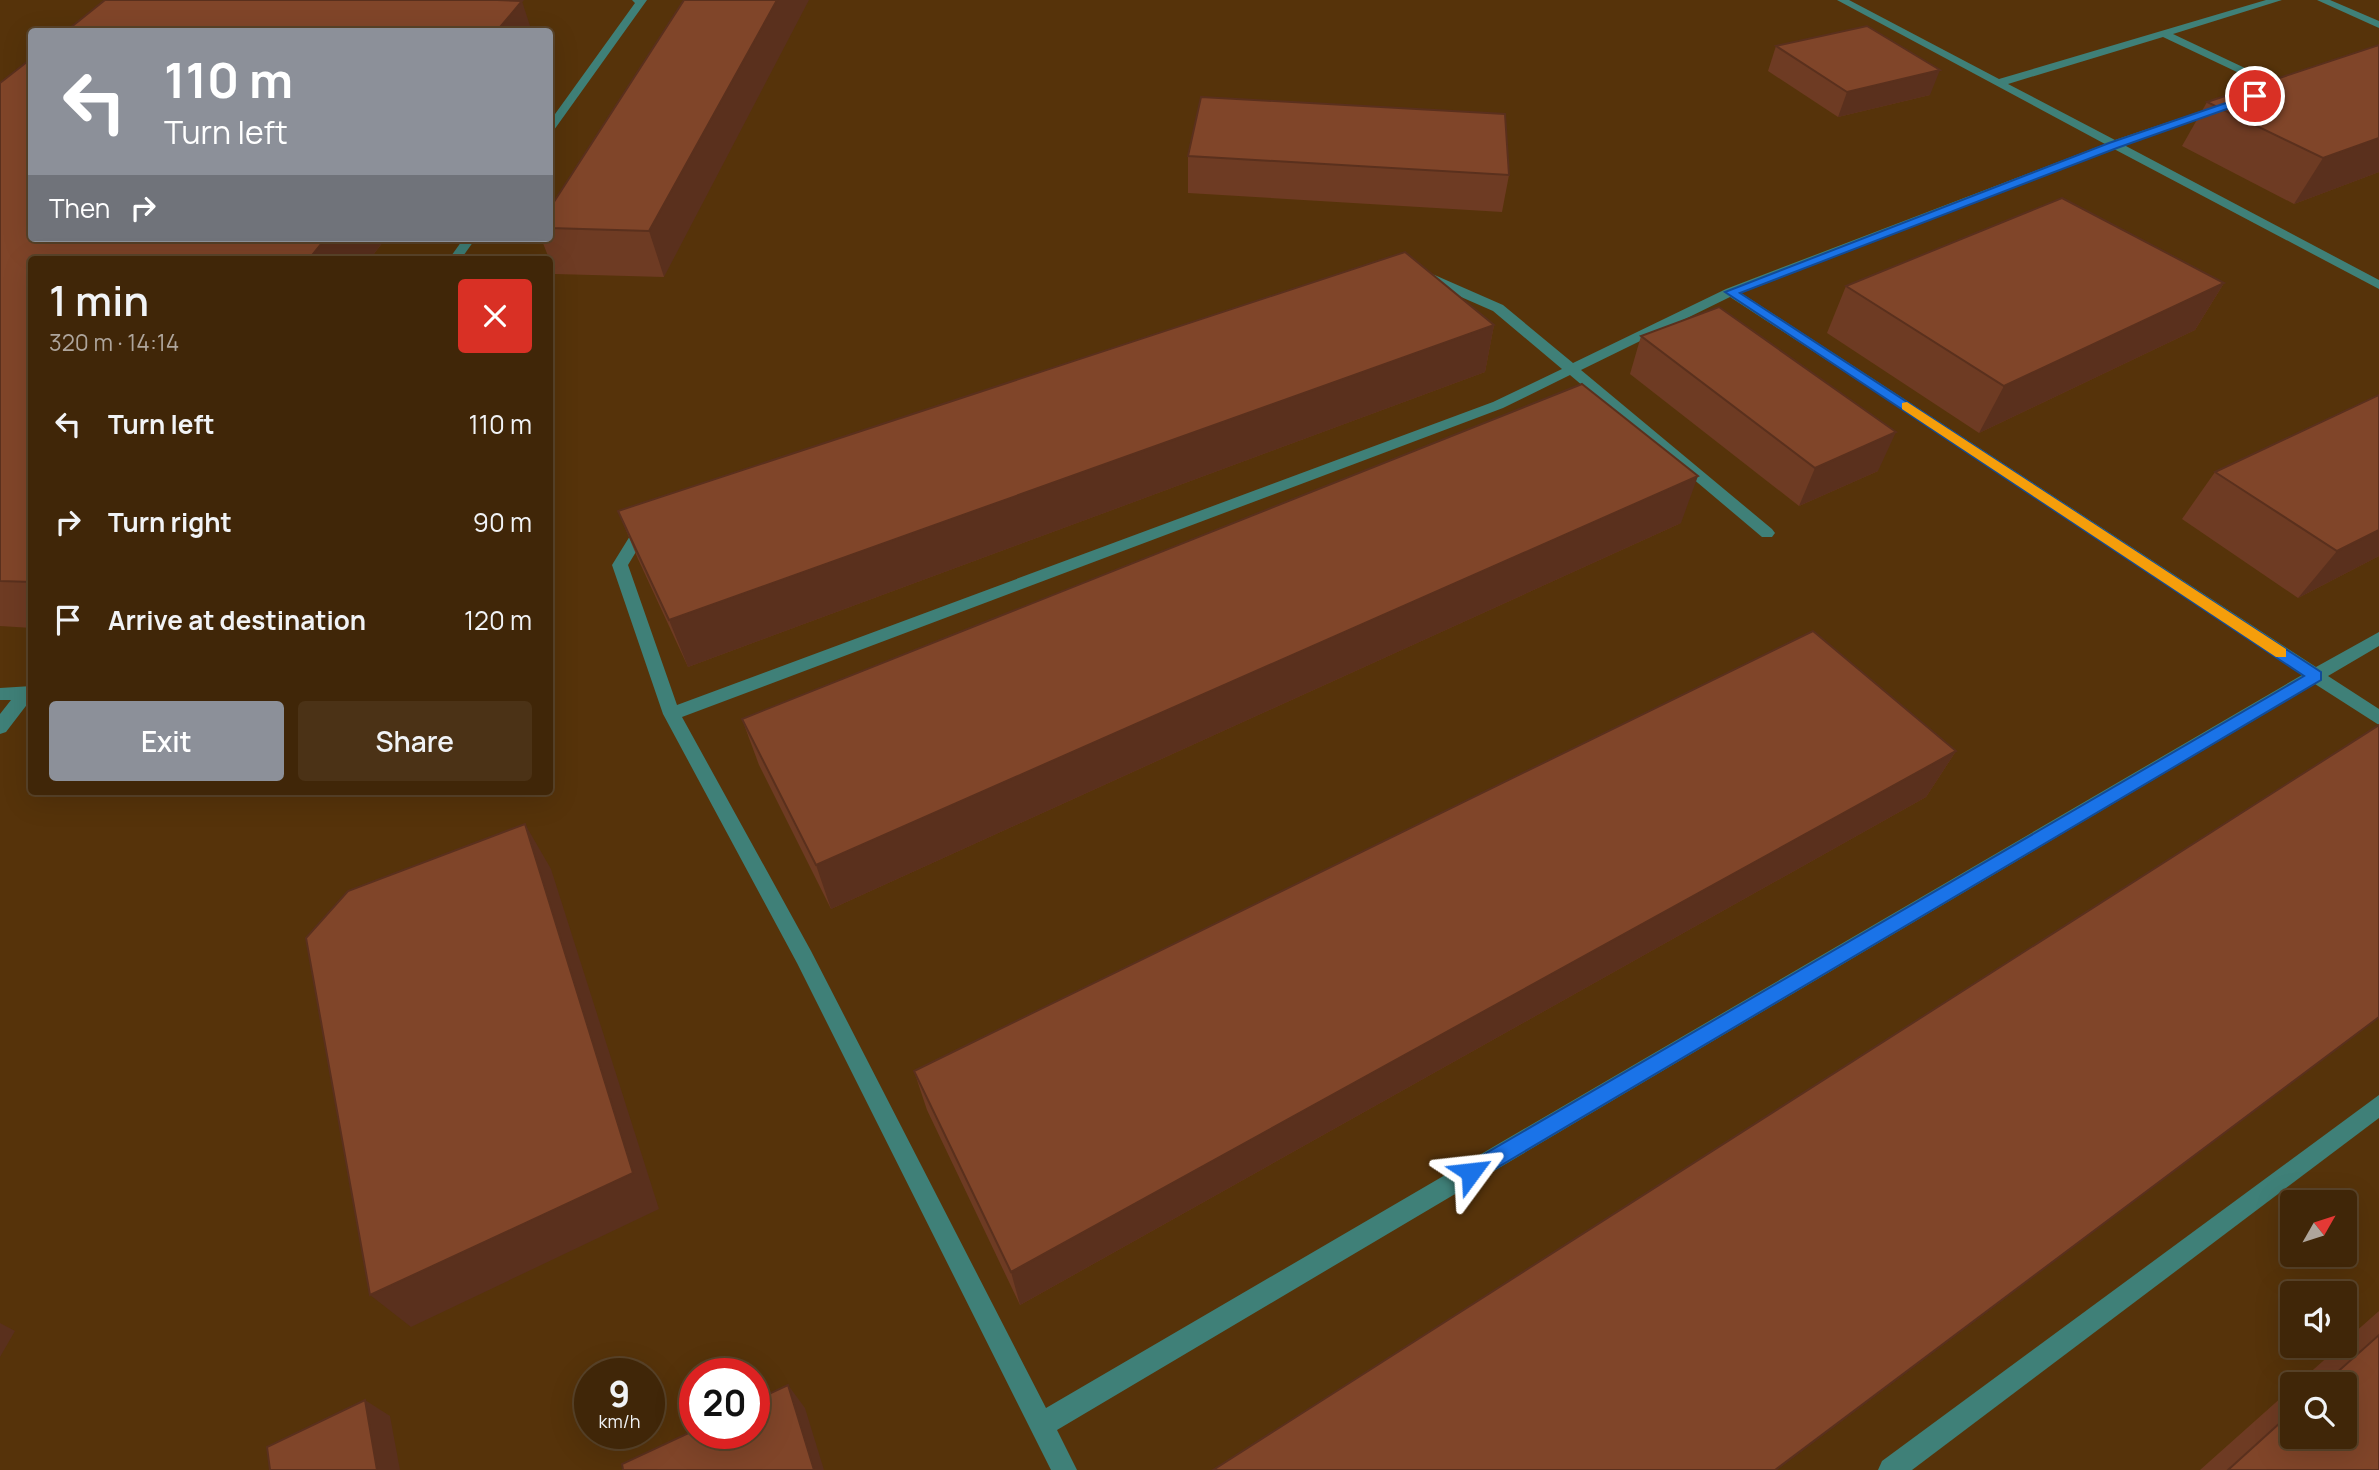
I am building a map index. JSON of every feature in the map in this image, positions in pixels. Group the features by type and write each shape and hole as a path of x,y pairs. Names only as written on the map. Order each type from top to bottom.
{"lane":[{"path":"553,124 642,0 637,0"},
{"path":"1842,0 2379,285"},
{"path":"1998,83 2277,0"},
{"path":"2322,0 2379,25"},
{"path":"2166,35 2278,88"},
{"path":"2266,92 2291,84"},
{"path":"672,714 1497,405 1731,292 2113,145 2228,106"},
{"path":"1413,276 1426,276 1498,308 1767,533"},
{"path":"1731,292 2064,508 2379,718"},
{"path":"654,510 620,565 672,714 804,957 1064,1470"},
{"path":"1041,1425 2379,638"},
{"path":"0,694 28,693"},
{"path":"0,727 28,693"},
{"path":"1891,1470 2379,1105"}],"building":[{"path":"105,0 522,1 499,28 70,28"},
{"path":"684,0 777,0 649,231 553,228 553,203"},
{"path":"1867,26 1940,70 1847,92 1776,46"},
{"path":"2379,45 2379,138 2323,158 2207,102"},
{"path":"28,61 28,242 323,242 311,256 28,256 28,582 0,581 0,83"},
{"path":"1201,97 1505,114 1509,175 1188,156"},
{"path":"2062,198 2224,283 2004,386 1846,286"},
{"path":"1405,252 1494,325 669,620 618,511"},
{"path":"1719,307 1896,432 1815,468 1641,336"},
{"path":"1582,384 1698,476 816,865 742,719"},
{"path":"2379,395 2379,530 2337,551 2215,472"},
{"path":"1813,631 1956,751 1011,1272 914,1071"},
{"path":"2379,725 2379,1017 1775,1470 1213,1470"},
{"path":"525,824 633,1173 370,1295 306,938 348,891"},
{"path":"2379,1335 2379,1470 2228,1470 2280,1423 2280,1449 2357,1449 2357,1372 2337,1372 2353,1358 2357,1358 2357,1355"},
{"path":"788,1385 814,1470 623,1470 622,1464 654,1449 665,1449 665,1444 679,1437 679,1449 770,1449 770,1393"},
{"path":"365,1400 377,1470 270,1470 267,1447"}],"slow traffic":[{"path":"1907,406 2281,653"}],"route":[{"path":"1471,1172 2316,676 2064,508 1731,292 2113,145 2255,96"}]}
